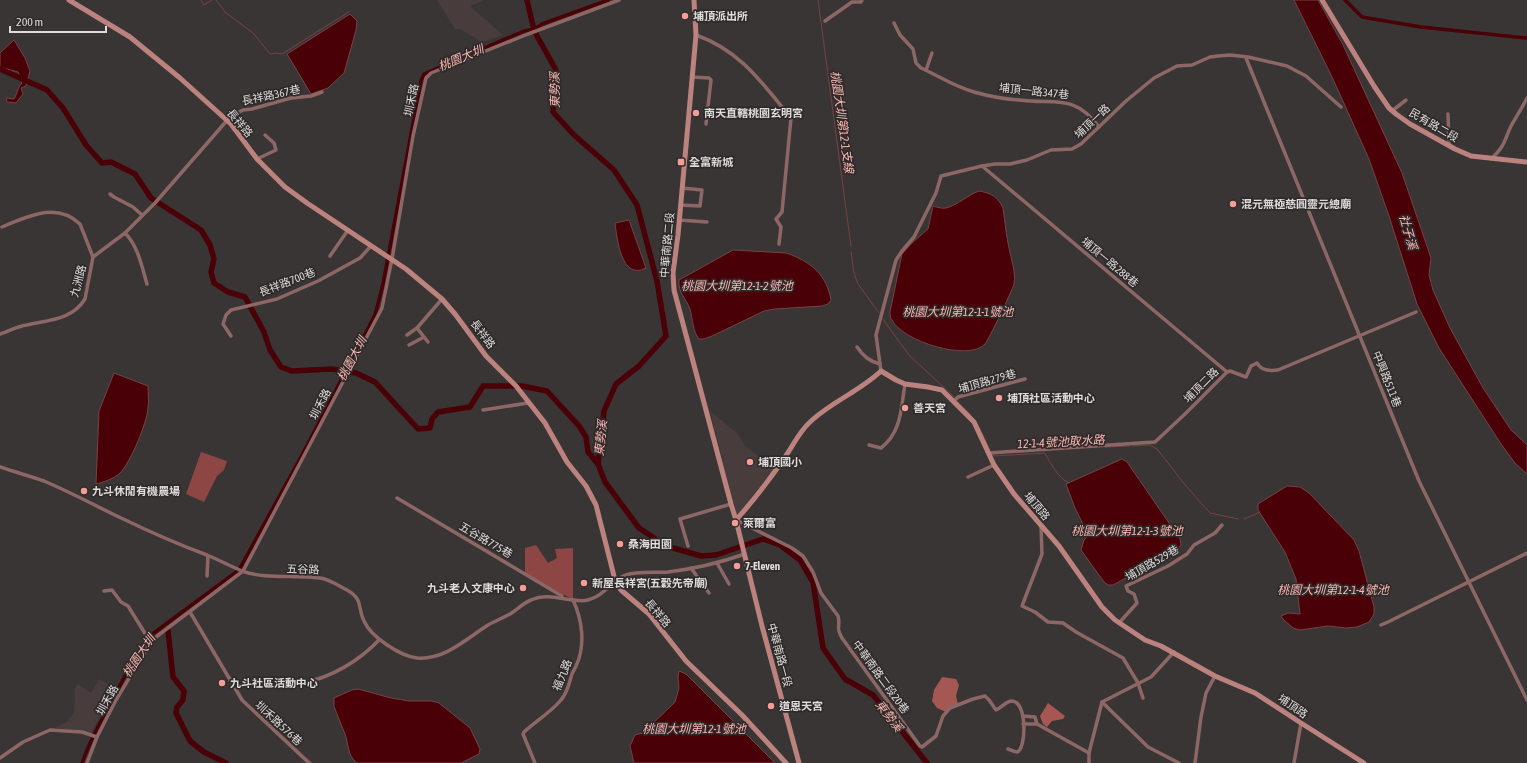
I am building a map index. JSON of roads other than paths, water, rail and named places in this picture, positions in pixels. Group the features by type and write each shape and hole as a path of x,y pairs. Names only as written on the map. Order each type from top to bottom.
{"street":[{"name":"長祥路","path":"69,0 77,2 130,37 185,82 231,124 257,159 285,187 390,258 424,283 442,299 486,356 517,388 545,423 560,450 586,486 596,505 616,580 621,590 649,614 686,661 742,715 786,763"},
{"name":"圳禾路","path":"87,763 96,737 151,640 190,612 241,570 382,308 413,136 426,78 431,73 619,0"},
{"name":"中華南路二段","path":"694,0 696,35 673,273 674,290 738,531"},
{"path":"825,21 852,2 861,2 862,0"},
{"name":"民有路二段","path":"1322,0 1374,86 1392,111 1410,124 1449,146 1471,156 1527,162"},
{"name":"埔頂一路347巷","path":"894,23 900,35 913,49 916,63 959,88 1020,101 1072,103 1088,113 1099,127"},
{"path":"696,35 732,53 742,62 791,118 782,212 776,218 781,227 780,244"},
{"path":"926,70 932,53"},
{"name":"埔頂一路","path":"882,371 876,335 896,260 914,237 936,193 941,176 982,166 1010,164 1027,160 1051,150 1072,149 1081,144 1154,78 1178,66 1192,66 1210,57 1230,55 1265,60 1287,66 1306,76 1341,108"},
{"name":"中興路511巷","path":"1246,58 1419,481 1447,535 1527,700"},
{"path":"692,77 709,78 712,82 706,124"},
{"name":"長祥路367巷","path":"227,121 243,110 252,109 291,98 311,96 322,92"},
{"path":"1492,158 1505,143 1513,123 1527,98"},
{"path":"1392,111 1406,100"},
{"path":"1448,114 1449,146"},
{"name":"九洲路","path":"0,334 25,325 61,318 72,314 85,299 93,257 125,233 156,201 227,121"},
{"path":"257,159 276,150 274,143 265,135"},
{"name":"埔頂一路288巷","path":"982,166 1227,372"},
{"path":"680,205 700,206 702,190 682,188"},
{"path":"110,194 133,207 142,215"},
{"path":"2,227 38,213 55,213 64,215 80,224 93,257"},
{"path":"679,220 707,222"},
{"path":"330,256 348,230"},
{"path":"125,233 135,247 147,284"},
{"name":"長祥路700巷","path":"231,336 223,324 226,315 231,310 276,299 318,282 360,258 371,246"},
{"path":"407,335 417,328 442,299"},
{"name":"埔頂二路","path":"989,453 1155,442 1227,372 1230,371 1246,377 1251,366 1257,364 1262,368 1278,370 1360,337 1416,312"},
{"path":"417,328 428,342"},
{"path":"409,345 424,337"},
{"path":"856,347 863,356 872,362 880,364"},
{"path":"736,520 790,451 796,439 808,423 871,381 882,371"},
{"name":"埔頂路","path":"882,371 905,384 942,390 974,422 994,465 1014,494 1059,546 1102,607 1119,623 1145,640 1174,652 1215,676 1255,693 1364,763"},
{"name":"埔頂路279巷","path":"954,401 958,397 1025,379"},
{"path":"869,445 881,448 890,439 897,428 905,384"},
{"path":"482,410 528,403"},
{"path":"968,477 994,465"},
{"name":"五谷路","path":"0,467 41,480 183,546 241,570 283,578 322,578 331,582 352,593 357,598 364,622 379,640 412,657 433,657 450,651 488,625 531,600 543,597 565,598 580,601 590,600 598,597 616,580"},
{"name":"五谷路775巷","path":"397,498 565,598"},
{"path":"688,546 680,519 731,504"},
{"name":"中華南路二段20巷","path":"736,520 792,548 803,556 814,572 822,593 838,616 839,620 837,628 842,638 920,746 922,747 936,736 947,711 950,708 973,698 987,697 996,710 1013,701 1019,704 1023,716"},
{"name":"埔頂路529巷","path":"1119,623 1137,603 1134,594 1128,590 1126,586 1168,566 1186,554 1194,545 1215,533 1222,525"},
{"path":"1041,526 1042,554 1022,606 1036,612 1048,622 1063,623 1076,632 1123,658 1138,683 1143,698"},
{"name":"中華南路一段","path":"738,531 799,763"},
{"path":"616,580 626,574 659,573 716,563 744,553"},
{"path":"1381,625 1469,583 1527,553"},
{"path":"207,576 208,556"},
{"path":"716,563 729,584"},
{"path":"691,568 709,593"},
{"path":"104,591 112,590 121,602 128,606 151,640"},
{"name":"福九路","path":"535,763 523,734 561,700 568,689 573,672 577,665 582,644 582,626 573,600"},
{"name":"圳禾路576巷","path":"190,612 242,700 309,763"},
{"path":"303,683 324,677 355,662 379,640"},
{"path":"1089,763 1089,753 1102,702 1151,677 1174,652"},
{"path":"1196,763 1201,717 1206,693 1215,676"},
{"path":"1102,702 1148,747 1179,763"},
{"path":"1008,749 1017,752 1022,748 1024,724 1023,716 1035,717 1037,724"},
{"path":"1294,763 1301,723"},
{"path":"1024,724 1037,724 1089,753"},
{"path":"0,758 23,742 50,730 82,732 96,737"}],"water":[{"name":"社子溪","path":"1294,0 1318,0 1343,45 1402,173 1431,258 1429,275 1433,290 1450,328 1483,388 1511,430 1527,445 1527,474 1515,463 1501,444 1439,348 1417,304 1369,159 1333,79"},
{"path":"350,14 357,21 356,30 344,73 328,88 311,94 287,54"},
{"path":"14,40 25,58 30,71 26,86 21,88 23,94 16,103 7,102 6,98 14,99 22,83 18,72 0,67 0,53"},
{"name":"桃園大圳第12-1-1號池","path":"979,191 994,196 1003,208 1007,238 1014,270 1014,284 985,344 977,349 965,351 936,347 921,342 908,335 898,328 891,318 890,312 902,254 928,229 933,206 943,208 950,207"},
{"path":"629,220 646,268 638,270 631,269 622,256 615,223"},
{"name":"桃園大圳第12-1-2號池","path":"733,250 786,253 803,260 816,270 826,283 831,300 828,304 822,306 764,311 712,336 699,339 694,328 690,309 681,292 679,280"},
{"path":"114,373 148,386 147,415 137,443 123,469 114,477 96,484 99,411"},
{"name":"桃園大圳第12-1-3號池","path":"1122,459 1127,462 1180,539 1181,545 1177,550 1113,585 1108,585 1104,582 1081,550 1084,540 1088,536 1066,484"},
{"name":"桃園大圳第12-1-4號池","path":"1287,486 1300,487 1309,493 1354,540 1359,551 1374,607 1374,614 1369,622 1357,627 1346,628 1328,626 1300,630 1293,628 1281,616 1288,613 1300,614 1296,579 1285,552 1258,510 1258,504"},
{"name":"桃園大圳第12-1號池","path":"679,671 686,674 775,763 634,763 630,746 635,735 643,733 675,702 679,688"},
{"path":"358,689 391,698 409,701 432,701 439,703 470,728 480,749 479,754 461,763 357,763 351,757 345,734 334,706 334,698"}],"waterway":[{"path":"201,0 204,5 212,0"},
{"path":"216,0 226,13 253,33 270,54 282,54 350,11"},
{"name":"東勢溪","path":"527,0 537,36 556,70 553,112 574,135 614,170 637,205 657,281 666,336 639,366 616,384 604,411 598,464 605,482 639,528 666,546 701,556 716,555 763,539 780,545 800,560 813,582 823,648 845,679 873,695 927,763"},
{"name":"桃園大圳","path":"82,763 96,730 126,674 151,635 239,570 301,457 375,315 383,284 421,81 424,74 524,31 533,29 542,24 608,0"},
{"name":"桃園大圳第12-1支線","path":"818,0 851,246"},
{"path":"1345,0 1362,17 1421,27 1527,38"},
{"path":"0,69 47,90 63,108 86,145 102,163 111,162 135,174 151,198 201,230 210,245 214,259 211,272 214,283 228,292 245,297 264,332 270,350 281,367 292,371 332,369 356,373 375,382 418,429 430,428 432,419 438,412 470,407 483,386 522,386 547,391 579,426 586,437 588,452 598,464"},
{"name":"桃園大圳第12-1支線","path":"851,252 854,273 858,284 879,313"},
{"name":"桃園大圳第12-1支線","path":"882,318 909,355 954,397"},
{"name":"桃園大圳第12-1支線","path":"957,401 971,415"},
{"name":"桃園大圳第12-1支線","path":"978,425 990,450"},
{"name":"12-1-4號池取水路","path":"1133,446 1150,445 1157,449 1186,486 1210,513 1238,519"},
{"name":"12-1-4號池取水路","path":"1105,447 1130,446"},
{"name":"12-1-4號池取水路","path":"993,454 993,456 1045,453 1058,474 1069,483"},
{"name":"12-1-4號池取水路","path":"1244,519 1260,512"},
{"path":"168,631 173,677 184,691 183,700 177,707 176,713 190,741 204,752 226,763"},
{"path":"230,676 243,699"},
{"path":"251,707 312,763"}],"place":[{"name":"埔頂派出所","path":"685,16"},
{"name":"南天直轄桃園玄明宮","path":"696,113"},
{"name":"全富新城","path":"681,162"},
{"name":"混元無極慈圓靈元總廟","path":"1233,204"},
{"name":"埔頂社區活動中心","path":"999,398"},
{"name":"善天宮","path":"905,408"},
{"name":"埔頂國小","path":"750,462"},
{"name":"九斗休閒有機農場","path":"84,491"},
{"name":"萊爾富","path":"735,523"},
{"name":"桑海田園","path":"620,544"},
{"name":"7-Eleven","path":"737,566"},
{"name":"新屋長祥宮(五穀先帝廟)","path":"584,583"},
{"name":"九斗老人文康中心","path":"523,588"},
{"name":"九斗社區活動中心","path":"222,683"},
{"name":"道恩天宮","path":"771,706"}]}
